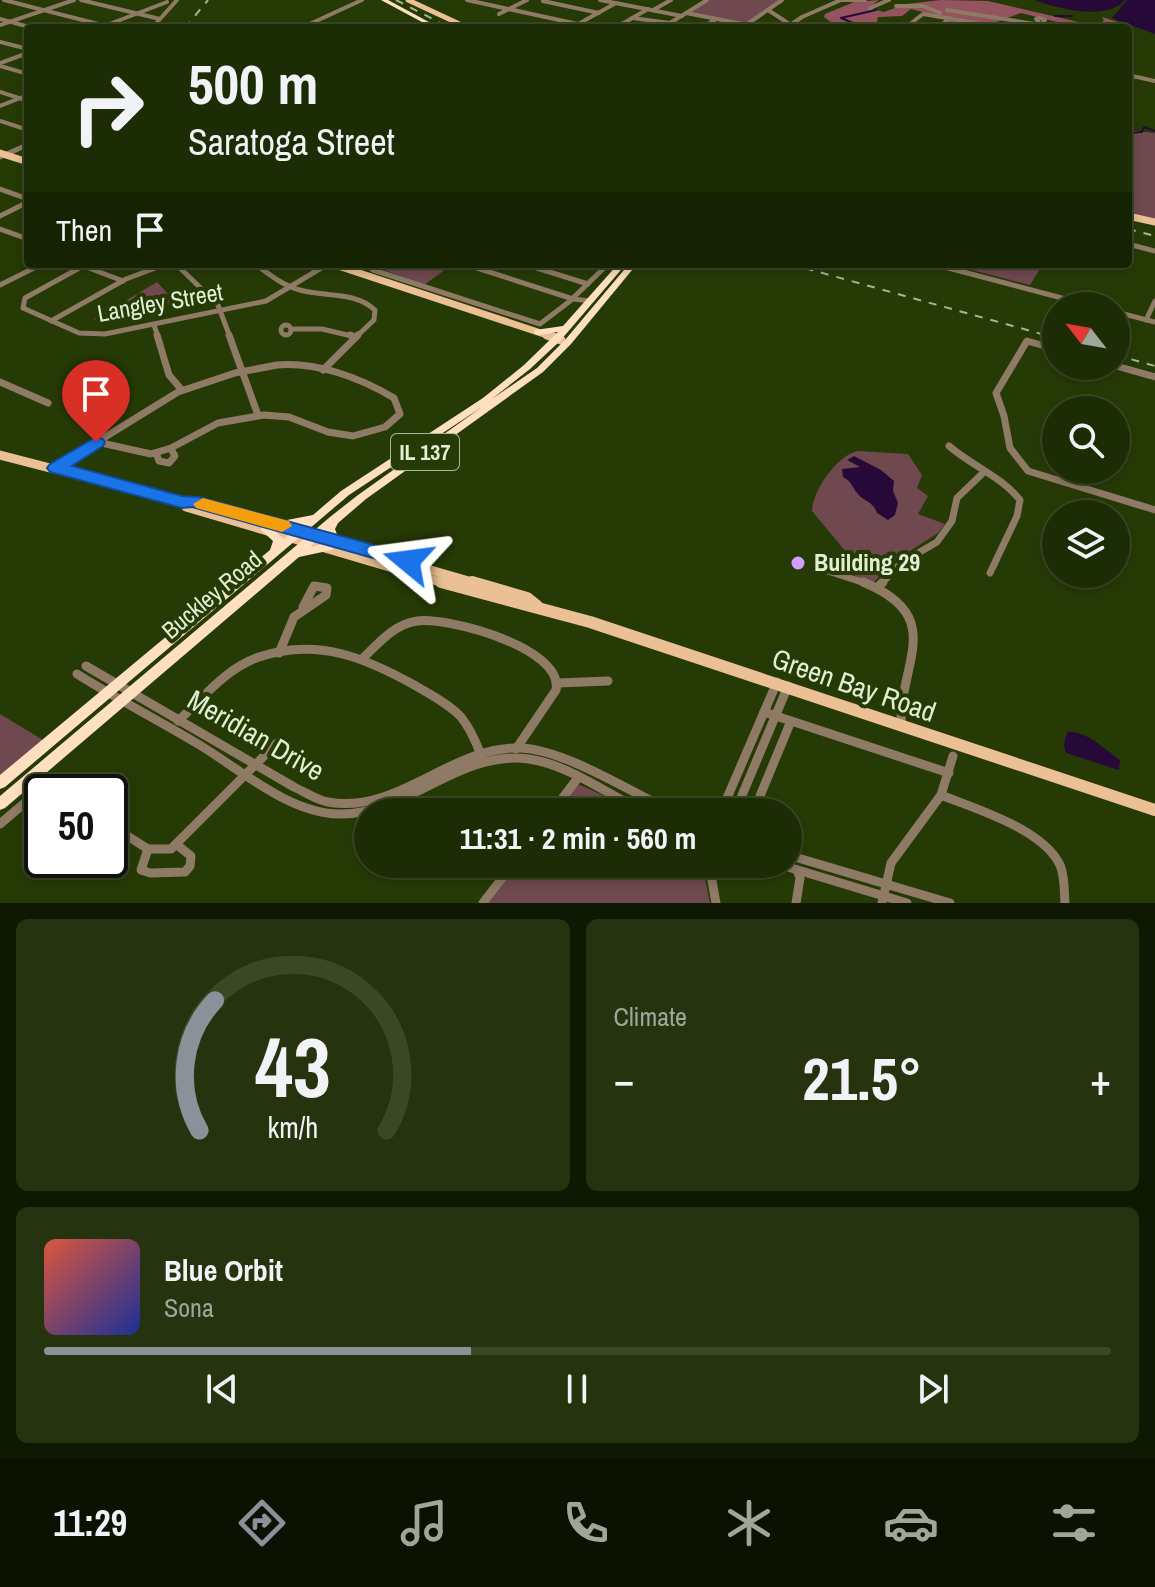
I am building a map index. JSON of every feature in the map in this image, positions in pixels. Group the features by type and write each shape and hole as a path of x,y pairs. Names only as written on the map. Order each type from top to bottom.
{"highway":[{"path":"378,0 420,24"},
{"path":"384,0 429,24"},
{"name":"Buckley Road","path":"0,783 380,467 508,389 547,349 562,341 566,328 619,268"},
{"name":"Buckley Road","path":"0,804 334,520 508,389 562,341 629,268"},
{"path":"538,332 566,328"},
{"path":"538,332 545,339 547,349"},
{"path":"269,557 279,540 270,526 318,516"},
{"path":"292,555 331,544 330,529 334,520"}],"main road":[{"path":"408,0 460,24"},
{"path":"2,155 24,161"},
{"path":"1132,217 1155,222"},
{"path":"342,268 562,341"},
{"name":"Green Bay Road","path":"0,455 182,502 186,507 270,526 522,606 537,606 782,684 1155,810"}],"street":[{"path":"4,0 100,24"},
{"path":"42,10 65,0"},
{"path":"3,22 74,0"},
{"path":"81,0 160,19"},
{"path":"158,0 167,2"},
{"path":"310,24 362,0"},
{"path":"467,0 583,24"},
{"path":"499,14 527,0"},
{"path":"600,0 735,24"},
{"path":"623,23 671,0"},
{"path":"632,18 670,23 707,0"},
{"path":"750,24 782,0"},
{"path":"794,24 802,17 840,0 865,0"},
{"path":"882,0 873,9 889,0"},
{"path":"107,24 176,1"},
{"path":"156,24 176,1"},
{"path":"543,1 599,13"},
{"path":"580,23 619,2"},
{"path":"896,6 923,6 941,14 988,22"},
{"path":"767,10 775,12 788,24"},
{"path":"947,10 993,24"},
{"path":"909,24 923,14 1025,24"},
{"path":"943,24 949,18"},
{"path":"708,24 716,19"},
{"path":"3,22 24,26"},
{"path":"0,42 24,50"},
{"path":"0,64 24,53"},
{"path":"0,64 24,73"},
{"path":"1132,76 1155,81"},
{"path":"1132,82 1138,78"},
{"path":"0,92 24,98"},
{"path":"0,106 20,98"},
{"path":"0,121 24,129"},
{"path":"2,155 24,147"},
{"path":"0,189 24,198"},
{"path":"0,216 24,202"},
{"path":"0,229 24,238"},
{"path":"1132,245 1155,251"},
{"path":"0,285 34,268"},
{"name":"Langley Street","path":"76,268 34,292 22,303 26,311 92,335 266,301 323,268"},
{"path":"89,268 123,281"},
{"path":"51,321 123,281 156,268"},
{"path":"180,268 214,300 220,310 258,415"},
{"path":"261,268 291,287 357,300 372,306 376,315 374,320 323,370"},
{"path":"371,268 529,322 545,323 604,268"},
{"path":"477,268 588,304"},
{"path":"537,268 588,284"},
{"path":"948,268 1042,293"},
{"path":"0,274 13,279"},
{"path":"1146,320 1155,301"},
{"path":"1130,316 1155,322"},
{"path":"154,325 169,375 181,389"},
{"path":"294,329 322,329 356,337"},
{"path":"1042,345 1027,341 996,393 1005,420 1005,438 1014,459 1028,471 1155,510"},
{"path":"57,468 96,442 181,389 283,364 308,365 384,392 394,398 401,415 395,421 358,437 342,437 286,416 258,415 212,425 171,449 156,453 133,452 96,442"},
{"path":"1130,370 1155,377"},
{"path":"0,382 48,403"},
{"path":"949,446 984,472 1007,484 1017,494 1020,503 990,573"},
{"path":"156,453 159,461 169,463 175,456 171,449"},
{"path":"877,588 901,563 937,542 952,521 957,498 984,472"},
{"path":"828,571 877,588 904,608 914,631 915,645 899,706 901,726"},
{"path":"279,653 288,623 303,607"},
{"path":"362,659 391,631 426,620 491,635 532,651 548,663 558,683"},
{"path":"170,728 240,666 257,657 279,653 341,652 362,659 447,703 471,731 482,757"},
{"name":"Meridian Drive","path":"86,666 313,796 340,803 373,799 482,757 515,752 637,798"},
{"name":"Meridian Drive","path":"77,674 305,805 339,814 373,809 482,757"},
{"path":"558,683 608,681"},
{"path":"515,752 521,735 551,698 558,683"},
{"path":"727,798 764,712 782,684"},
{"path":"741,798 775,716 782,684"},
{"path":"883,720 899,706"},
{"path":"764,712 949,773"},
{"path":"760,796 791,721"},
{"path":"128,836 148,849 163,851 176,844 277,743"},
{"path":"883,894 896,855 941,795 953,756"},
{"path":"563,798 580,776"},
{"name":"Meridian Drive","path":"580,776 620,798"},
{"path":"941,795 1023,831 1043,844 1059,863 1065,903"},
{"path":"0,824 24,804"},
{"path":"148,849 141,870 150,873 185,872 190,866 191,856 176,844"},
{"path":"802,861 907,903"},
{"path":"802,872 883,894 950,903"},
{"path":"483,903 502,878"},
{"path":"710,878 716,903"},
{"path":"796,903 798,878"}],"shaded area":[{"path":"710,0 781,0 747,23 689,13"},
{"path":"879,0 868,8 884,12 906,4 941,0 988,1 1087,24 1065,24 1021,13 994,23 997,24 946,24 951,19 911,9 902,16 878,17 879,24 830,24 824,17 854,2"},
{"path":"1035,0 1125,0 1107,10 1095,12 1056,7"},
{"path":"1127,0 1155,0 1155,34 1112,18"},
{"path":"1102,17 1118,22 1094,24 1104,21"},
{"path":"1132,130 1155,133 1155,219 1132,214"},
{"path":"379,268 447,268 424,285"},
{"path":"964,268 1041,268 1030,285"},
{"path":"157,282 176,303 93,320"},
{"path":"857,451 908,454 922,475 917,488 928,496 918,514 945,524 938,533 893,562 873,583 855,576 852,559 812,511 816,494 827,475 841,460"},
{"path":"854,456 881,470 894,481 893,491 898,503 895,515 888,520 877,513 843,477 842,469 860,467 847,460"},
{"path":"0,714 43,740 0,776"},
{"path":"1067,732 1081,734 1102,746 1120,760 1119,770 1066,753"},
{"path":"578,784 608,798 568,798"},
{"path":"508,878 705,878 710,903 489,903"}],"waterway":[{"path":"855,24 841,18 876,10"},
{"path":"1055,16 1072,16"},
{"path":"1132,133 1142,132 1144,127 1155,131"}],"railway":[{"path":"188,24 208,0"},
{"path":"396,0 442,24"},
{"path":"1132,230 1155,236"},
{"path":"804,268 1042,334"},
{"path":"1130,359 1155,366"}],"slow traffic":[{"path":"203,504 282,526"}],"place":[{"name":"Building 29","path":"798,563"}],"route":[{"path":"96,442 57,468 182,502 192,501 408,561"}]}
